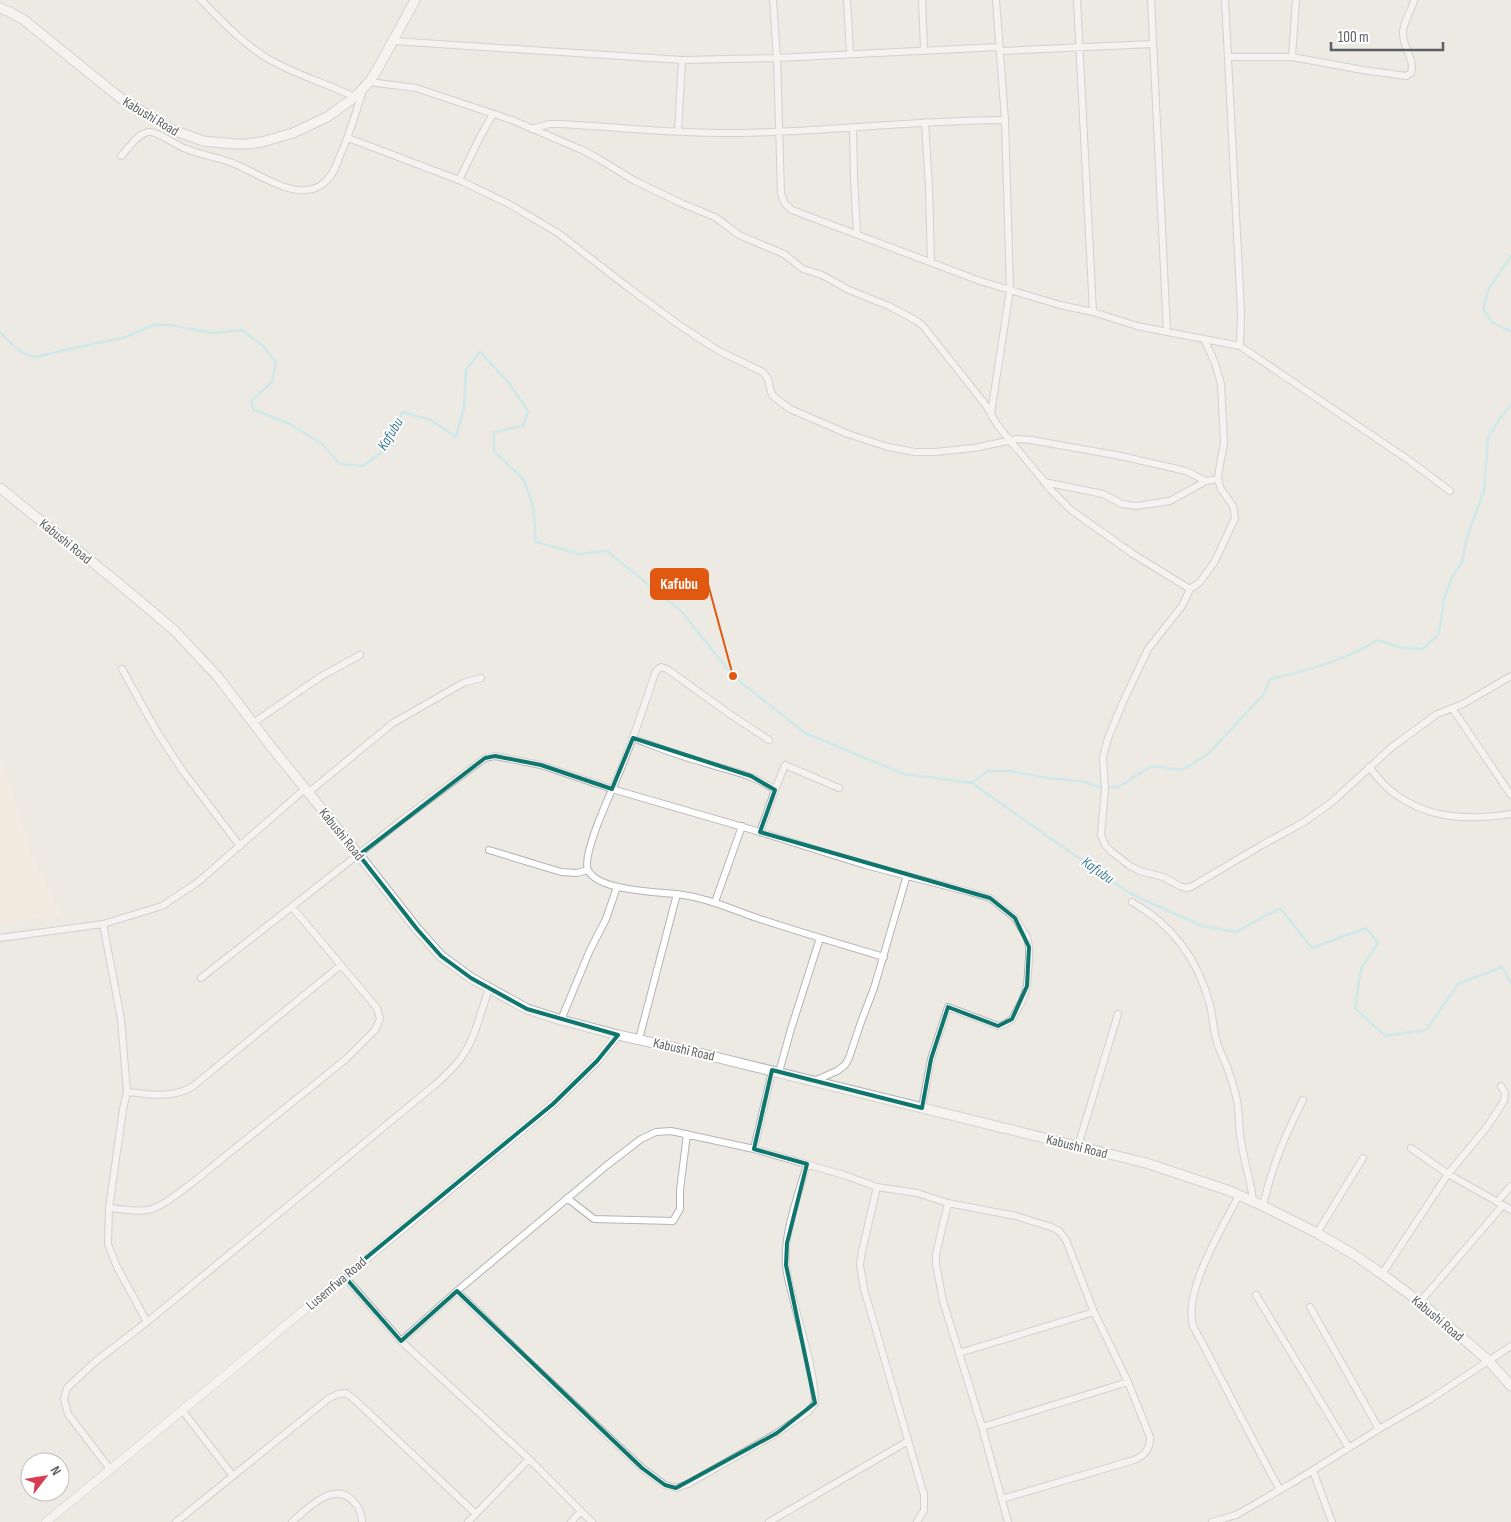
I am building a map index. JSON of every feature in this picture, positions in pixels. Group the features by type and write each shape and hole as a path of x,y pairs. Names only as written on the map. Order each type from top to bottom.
{"main road":[{"name":"Kabushi Road","path":"0,8 24,20 119,97 170,129 203,142 240,144 262,142 293,133 327,117 355,97 366,86 415,0"},
{"name":"Kabushi Road","path":"0,488 174,630 218,677 417,929 441,956 489,989 527,1009 561,1020 1146,1163 1239,1195 1317,1233 1382,1274 1420,1302 1488,1360 1511,1386"}],"street":[{"path":"201,0 247,43 266,57 294,72 355,97"},
{"path":"773,0 777,58 781,193 784,203 792,210 980,281 1137,326 1240,346 1410,461 1450,491"},
{"path":"848,0 850,53"},
{"path":"922,0 924,50"},
{"path":"991,413 1010,290 1005,120 996,0"},
{"path":"1077,0 1093,312"},
{"path":"1152,0 1167,332"},
{"path":"1225,0 1241,312 1240,346"},
{"path":"1292,56 1296,0"},
{"path":"1228,57 1292,56 1363,70 1406,76 1411,73 1412,68 1402,36 1414,0"},
{"path":"393,41 682,60 777,58 924,50 1153,44"},
{"path":"678,131 682,60"},
{"path":"121,156 140,136 153,132 184,148 234,163 289,188 311,190 318,188 332,174 348,138 366,86 416,88 532,129 591,154 635,181 715,217 740,234 784,254 803,269 822,275 848,290 888,306 916,321 923,326 991,413 998,426 1044,482 1071,510 1133,554 1190,589"},
{"path":"459,180 493,114"},
{"path":"532,129 549,124 559,124 737,133 853,128 924,122 1005,120"},
{"path":"924,122 929,188 931,262"},
{"path":"853,128 857,234"},
{"path":"348,138 459,180 509,204 558,233 679,325 719,351 763,372 768,379 774,397 790,409 848,434 888,447 915,452 974,448 1010,440 1031,440 1121,456 1186,471 1206,481"},
{"path":"211,156 216,143"},
{"path":"1204,339 1215,363 1221,384 1224,443 1218,479 1233,506 1235,518 1215,561 1200,582 1190,589 1182,606 1148,649 1108,738 1103,757 1105,790 1101,835 1112,852 1130,866 1163,877 1186,888 1191,887 1304,822 1332,802 1386,752 1437,714 1463,704 1511,676"},
{"path":"1044,482 1103,494 1122,504 1136,506 1170,501 1206,481 1218,479"},
{"path":"253,723 320,677 360,655"},
{"path":"769,740 667,669 661,667 658,669 654,673 632,738 603,810 587,859 588,870 602,881 617,887 677,894 715,902 820,938 884,957"},
{"path":"122,669 156,730 182,770 240,846"},
{"path":"0,938 102,924 154,909 175,898 198,882 307,790 393,723 463,683 481,678"},
{"path":"1452,708 1511,795"},
{"path":"632,738 698,761 751,776 775,790"},
{"path":"201,978 484,758 495,756 541,765 612,789 742,826 866,865 990,898 1014,918 1026,936 1030,947 1027,986 1012,1019 1006,1024 998,1026 948,1007 931,1059 922,1108"},
{"path":"760,832 786,766 839,788"},
{"path":"1369,767 1390,790 1425,810 1461,818 1492,818 1511,814"},
{"path":"715,902 742,826"},
{"path":"489,850 561,872 577,873 588,870"},
{"path":"814,1081 837,1071 845,1065 874,988 907,875"},
{"path":"561,1020 590,950 606,919 617,887"},
{"path":"638,1039 677,894"},
{"path":"1132,902 1145,909 1173,932 1187,951 1203,983 1211,1007 1217,1043 1236,1096 1241,1144 1253,1201"},
{"path":"109,1208 153,1209 166,1201 192,1183 346,1059 375,1030 380,1019 377,1008 292,907"},
{"path":"102,924 121,1019 127,1092 109,1208 108,1244 117,1266 147,1322"},
{"path":"754,1149 775,1072 820,938"},
{"path":"127,1092 166,1095 177,1094 192,1087 341,965"},
{"path":"110,1469 68,1414 64,1399 67,1388 96,1361 147,1322 443,1078 465,1054 489,989"},
{"path":"1078,1146 1118,1014"},
{"name":"Lusemfwa Road","path":"46,1522 553,1104 597,1061 618,1035"},
{"path":"1382,1274 1448,1174 1487,1127 1504,1101 1505,1093 1501,1086"},
{"path":"1263,1206 1269,1179 1282,1142 1303,1100"},
{"path":"401,1341 457,1290 606,1166 641,1139 656,1132 671,1131 754,1149 844,1175 877,1187 916,1193 948,1203 1016,1216 1051,1227 1059,1231 1066,1240 1094,1312 1128,1382 1150,1437 1150,1445 1142,1456 1134,1460 1002,1499"},
{"path":"567,1198 594,1219 674,1221 680,1208 680,1190 687,1134"},
{"path":"1411,1148 1448,1174 1511,1210"},
{"path":"1317,1233 1364,1158"},
{"path":"457,1290 527,1360 642,1468 665,1486 676,1488 688,1484 777,1433 808,1412 815,1403 815,1391 810,1365 786,1264 787,1242 808,1164"},
{"path":"1420,1302 1500,1204 1511,1186"},
{"path":"877,1187 860,1265 864,1289 924,1495 924,1510 917,1522"},
{"path":"1239,1195 1205,1263 1195,1289 1191,1318 1193,1326 1249,1435 1280,1490"},
{"path":"948,1203 936,1254 943,1302 982,1426 1008,1522"},
{"path":"344,1276 401,1341 530,1459 592,1522"},
{"path":"1256,1295 1349,1448"},
{"path":"1310,1307 1380,1429"},
{"path":"960,1353 1094,1312"},
{"path":"1212,1522 1236,1515 1313,1471 1429,1400 1511,1346"},
{"path":"982,1426 1128,1382"},
{"path":"176,1522 328,1399 338,1394 346,1393 476,1514"},
{"path":"182,1410 233,1476"},
{"path":"769,1522 908,1441"},
{"path":"468,1522 530,1459"},
{"path":"1313,1471 1332,1522"},
{"path":"292,1522 326,1496 337,1493 345,1494 360,1508 362,1522"},
{"path":"571,1522 581,1511"},
{"path":"1236,1515 1238,1522"}],"highlighted area":[{"path":"633,738 751,776 775,790 760,832 990,898 1015,918 1029,947 1027,986 1012,1019 998,1026 948,1007 931,1059 922,1108 772,1070 754,1149 807,1164 787,1243 786,1265 815,1403 777,1433 676,1488 665,1485 642,1468 457,1291 401,1341 344,1276 553,1104 597,1061 618,1035 527,1009 471,978 441,956 417,929 359,855 485,758 495,756 541,765 612,789"}],"shaded area":[{"path":"0,759 29,849 61,914 0,925"}],"waterway":[{"path":"1511,256 1489,288 1483,309 1492,322 1511,332"},
{"name":"Kafubu","path":"0,332 20,351 35,357 120,339 154,325 170,325 211,333 242,330 263,346 276,362 272,382 251,401 254,410 290,424 322,444 340,464 363,466 384,450 395,424 403,412 431,420 456,437 464,407 466,370 480,352 509,383 528,411 523,426 494,432 494,451 524,480 533,506 536,542 579,554 607,551 681,611 733,676 805,733 904,774 972,783 1131,894 1202,926 1236,932 1280,908 1312,948 1366,928 1378,943 1361,969 1355,1008 1385,1036 1426,1030 1458,984 1502,967 1511,983"},
{"path":"972,783 988,771 1011,771 1046,778 1080,781 1101,787 1118,787 1152,766 1182,770 1208,754 1264,694 1270,679 1326,664 1378,640 1402,648 1422,649 1439,634 1444,599 1452,577 1462,562 1467,537 1484,491 1488,438 1500,418 1511,405"}],"place":[{"name":"Kafubu","path":"733,676"}]}
